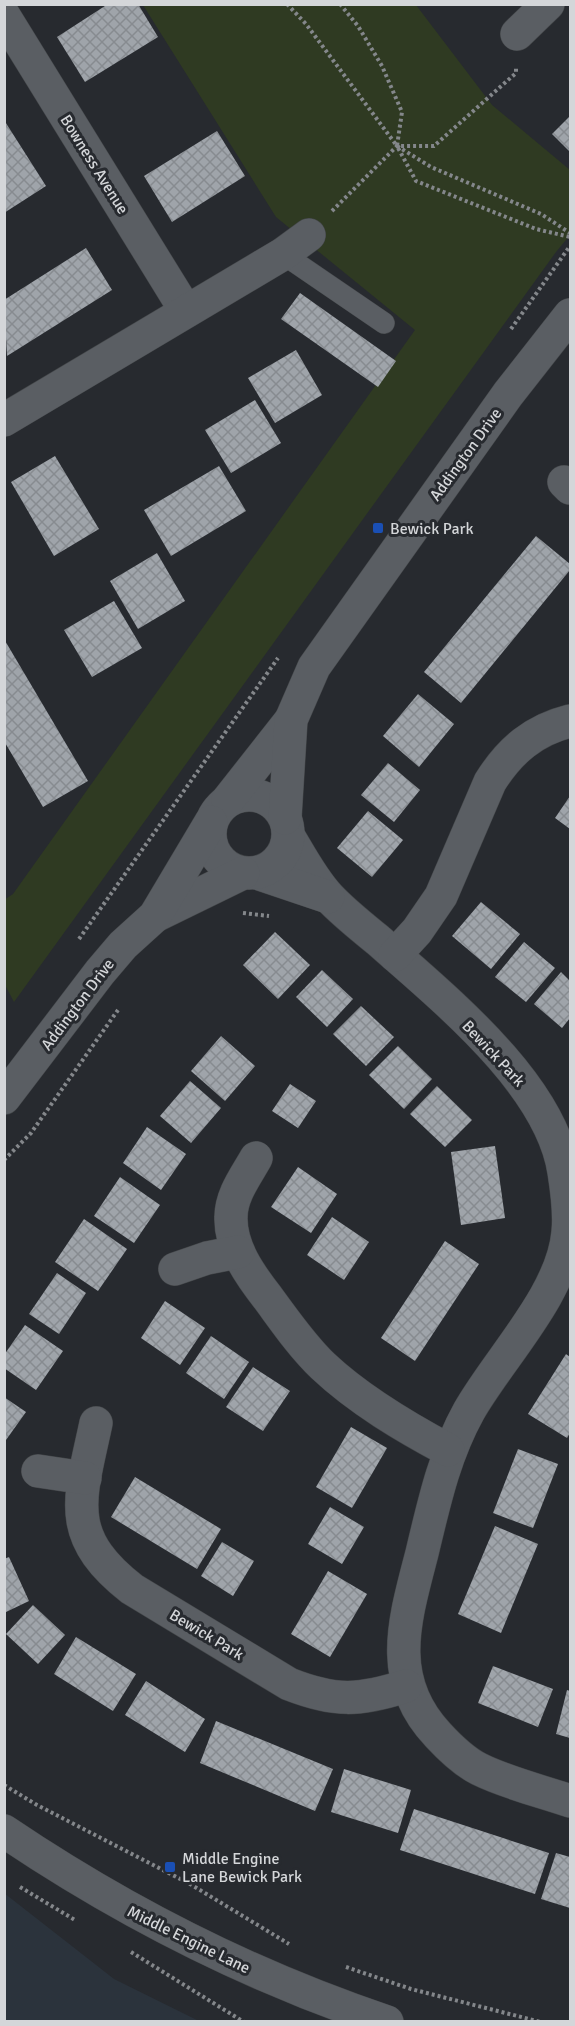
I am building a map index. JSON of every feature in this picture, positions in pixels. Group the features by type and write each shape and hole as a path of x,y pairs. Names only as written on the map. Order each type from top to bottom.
{"street":[{"path":"517,34 548,4"},
{"name":"Bowness Avenue","path":"4,16 186,311"},
{"path":"4,420 283,254 309,235"},
{"name":"Addington Drive","path":"4,1098 100,972 123,945 155,916 220,811 291,720 314,667 508,394 570,315"},
{"name":"Addington Drive","path":"287,827 291,720"},
{"path":"395,955 417,931 441,896 490,782 500,765 514,750 541,730 570,722"},
{"path":"252,794 264,797 275,804 287,827 279,860 270,868 250,873 230,869 219,860 212,849 209,836 220,811 252,794"},
{"name":"Bewick Park","path":"287,827 328,897 395,955 463,1019 527,1089 545,1115 567,1171 568,1234 561,1263 532,1315 496,1367 448,1450 410,1601 404,1636 406,1686 427,1721 454,1751 479,1769 570,1801"},
{"name":"Addington Drive","path":"155,916 250,873"},
{"name":"Bewick Park","path":"250,873 328,897"},
{"path":"256,1158 236,1193 231,1214 231,1231 238,1252 259,1287 297,1337 322,1365 355,1392 418,1434 448,1450"},
{"path":"176,1269 207,1258 238,1252"},
{"name":"Bewick Park","path":"96,1423 84,1478 82,1503 89,1542 102,1563 132,1589 289,1684 313,1693 335,1699 369,1697 406,1686"},
{"path":"38,1472 84,1478"},
{"name":"Middle Engine Lane","path":"4,1831 98,1891 187,1940 275,1981 387,2022"}],"lane":[{"path":"283,254 384,323"}],"path":[{"path":"287,4 306,24 397,146 416,181 536,229 570,235"},
{"path":"309,235 397,146 402,112 382,66 358,26 340,4"},
{"path":"397,146 434,146 516,73 517,34"},
{"path":"397,146 431,166 541,214 570,235"},
{"path":"234,917 243,913 278,917"},
{"path":"4,1160 31,1133 121,1006"},
{"path":"4,1785 37,1805 171,1873 291,1945"},
{"path":"18,1885 77,1921"},
{"path":"128,1950 244,2022"},
{"path":"343,1966 411,1989 542,2022"}],"shaded area":[{"path":"4,1893 114,1979 199,2021 5,2021"}],"green space":[{"path":"143,5 416,5 492,105 570,170 570,235 14,1002 5,985 4,900 13,894 415,330 276,217"}],"building":[{"path":"108,4 138,4 158,37 85,82 57,37"},
{"path":"570,116 570,152 552,134"},
{"path":"4,120 46,186 4,213"},
{"path":"217,131 245,176 172,222 144,176"},
{"path":"86,248 112,290 7,356 4,300"},
{"path":"300,293 396,361 378,387 281,319"},
{"path":"296,350 322,395 275,423 248,378"},
{"path":"255,400 281,443 231,473 205,430"},
{"path":"55,456 99,529 54,556 11,482"},
{"path":"219,466 246,511 171,556 144,510"},
{"path":"536,536 570,564 570,570 461,703 424,672"},
{"path":"157,553 185,601 138,629 110,581"},
{"path":"114,601 142,648 92,677 64,630"},
{"path":"4,639 88,781 43,807 4,741"},
{"path":"418,694 454,724 419,767 383,736"},
{"path":"388,763 420,790 394,822 361,795"},
{"path":"570,796 570,829 555,818"},
{"path":"368,811 403,840 372,877 337,848"},
{"path":"481,902 520,934 491,969 452,936"},
{"path":"275,932 310,965 278,999 243,965"},
{"path":"524,942 555,968 526,1002 495,977"},
{"path":"322,970 353,999 327,1027 296,997"},
{"path":"561,972 570,981 570,1018 562,1028 534,1004"},
{"path":"361,1006 394,1037 366,1066 333,1034"},
{"path":"221,1036 255,1066 225,1101 191,1071"},
{"path":"398,1046 432,1079 404,1109 369,1075"},
{"path":"190,1081 221,1108 191,1143 160,1116"},
{"path":"290,1084 316,1101 298,1128 272,1111"},
{"path":"437,1086 472,1120 445,1147 410,1114"},
{"path":"147,1127 186,1154 161,1190 123,1163"},
{"path":"495,1146 505,1218 461,1225 451,1152"},
{"path":"298,1167 337,1194 311,1233 271,1207"},
{"path":"120,1177 160,1205 134,1243 94,1216"},
{"path":"332,1217 369,1242 344,1280 307,1255"},
{"path":"84,1219 127,1249 98,1291 55,1262"},
{"path":"445,1241 479,1264 415,1361 381,1338"},
{"path":"57,1273 86,1293 59,1334 29,1314"},
{"path":"165,1301 205,1328 180,1365 141,1338"},
{"path":"25,1325 63,1351 36,1390 4,1368 4,1355"},
{"path":"211,1336 249,1362 224,1399 186,1373"},
{"path":"566,1354 570,1357 570,1433 567,1438 528,1414"},
{"path":"253,1367 290,1391 263,1431 226,1407"},
{"path":"4,1397 26,1412 6,1440 4,1439"},
{"path":"351,1427 387,1448 352,1508 316,1487"},
{"path":"518,1449 558,1464 533,1528 493,1513"},
{"path":"135,1477 221,1529 197,1569 111,1517"},
{"path":"330,1507 364,1527 342,1564 308,1544"},
{"path":"495,1526 538,1544 501,1633 458,1614"},
{"path":"222,1542 254,1561 233,1596 201,1576"},
{"path":"9,1557 29,1601 4,1613 4,1559"},
{"path":"328,1571 367,1594 330,1657 291,1634"},
{"path":"33,1605 65,1635 38,1664 6,1634"},
{"path":"76,1637 136,1674 113,1711 54,1674"},
{"path":"493,1666 553,1689 538,1727 478,1703"},
{"path":"146,1681 205,1719 185,1752 125,1715"},
{"path":"567,1690 570,1691 570,1738 556,1734"},
{"path":"216,1721 333,1769 315,1811 200,1763"},
{"path":"344,1769 411,1790 398,1833 331,1812"},
{"path":"414,1809 549,1853 535,1894 400,1850"},
{"path":"556,1853 570,1857 570,1908 541,1899"}],"place":[{"name":"Bewick Park","path":"378,528"},
{"name":"Middle Engine Lane Bewick Park","path":"170,1867"}]}
